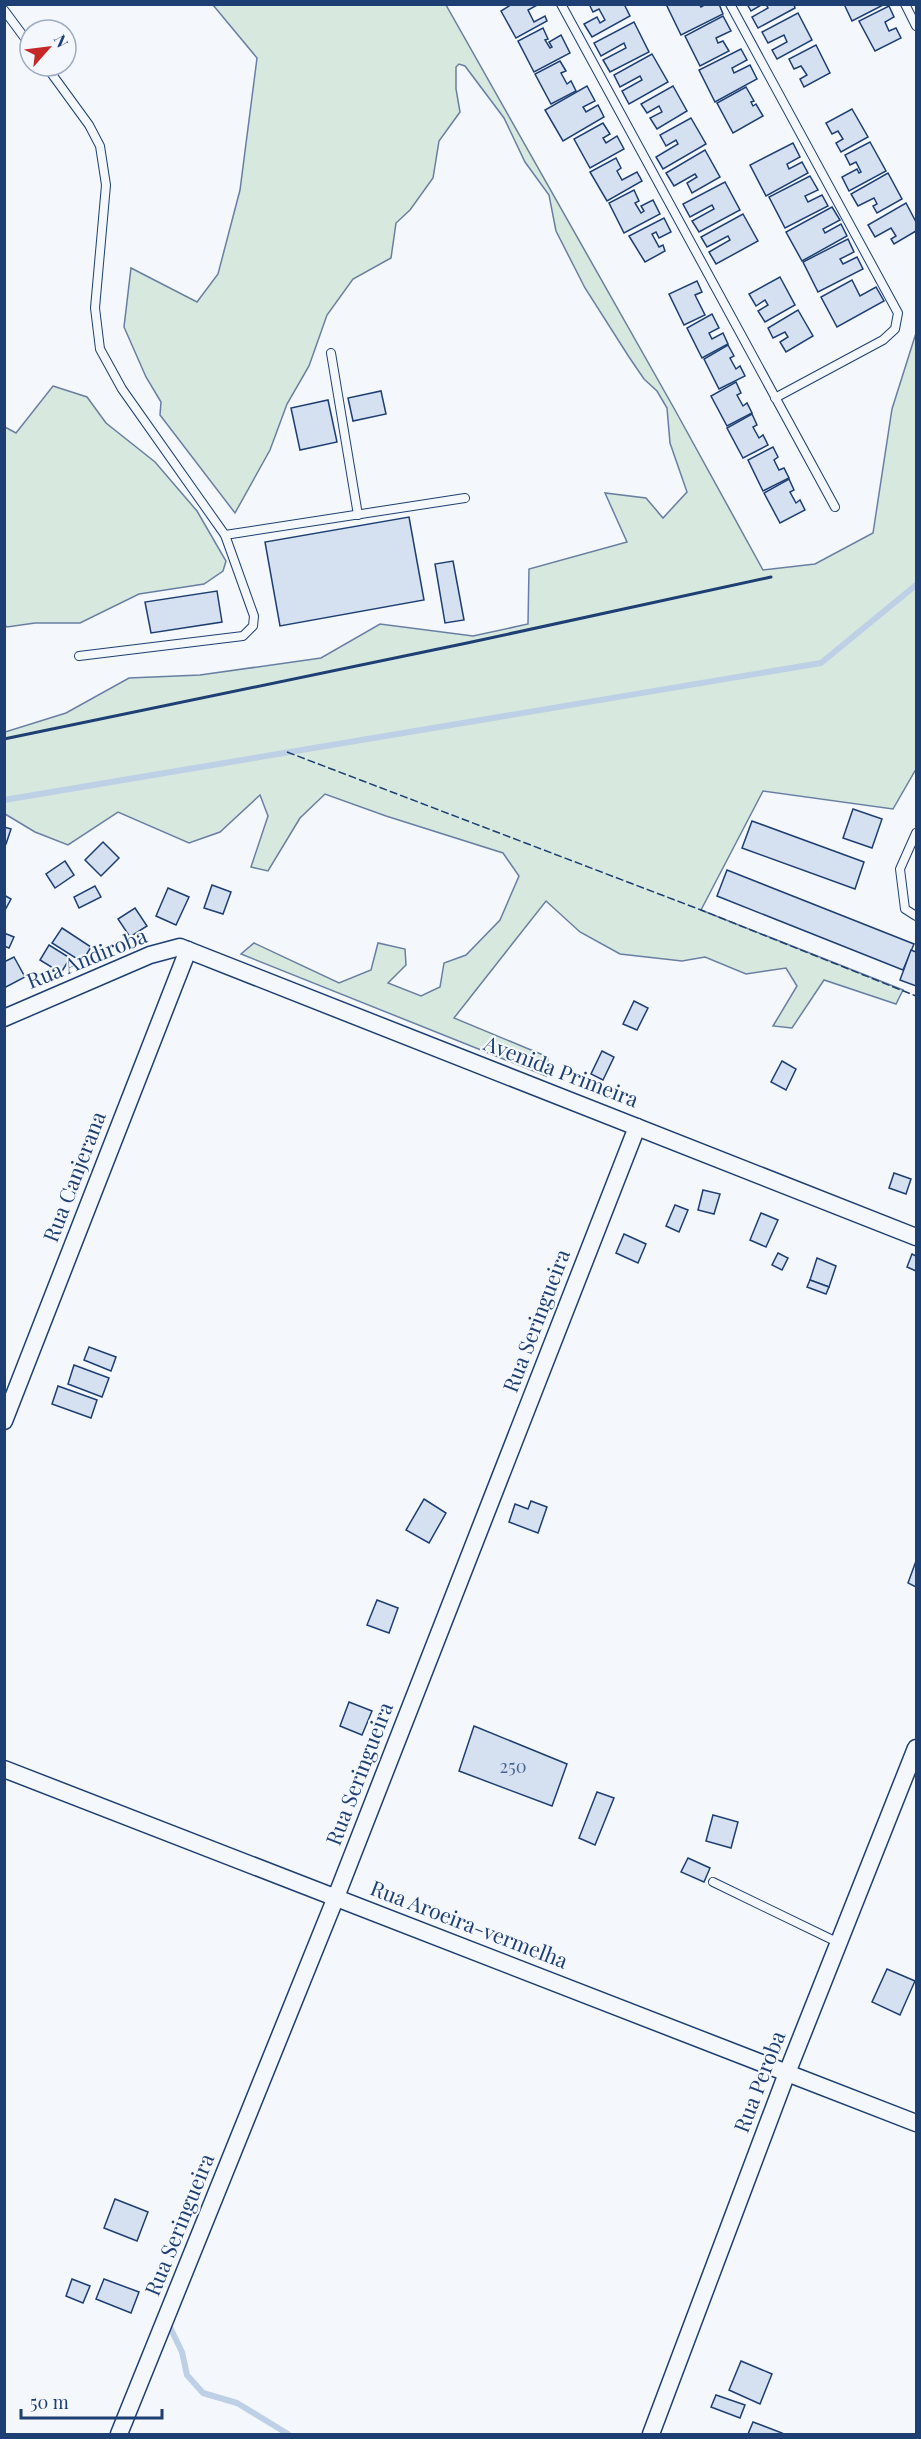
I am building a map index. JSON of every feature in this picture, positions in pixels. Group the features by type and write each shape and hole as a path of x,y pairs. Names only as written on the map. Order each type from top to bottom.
{"street":[{"name":"Rua Andiroba","path":"4,1018 150,955 180,947 188,950"},
{"name":"Avenida Primeira","path":"188,950 916,1237"},
{"name":"Rua Canjerana","path":"4,1421 188,950"},
{"name":"Rua Seringueira","path":"120,2434 336,1897 637,1127"},
{"name":"Rua Peroba","path":"651,2434 788,2073 916,1748"},
{"name":"Rua Aroeira-vermelha","path":"4,1769 916,2123"}],"lane":[{"path":"561,4 835,507"},
{"path":"730,4 898,314 895,329 883,340 775,398"},
{"path":"905,4 916,26"},
{"path":"4,10 18,29"},
{"path":"55,78 89,125 100,147 106,185 95,308 99,349 122,390 225,535 254,616 253,626 243,636 79,656"},
{"path":"331,352 358,514"},
{"path":"225,535 465,498"},
{"path":"916,833 900,869 905,909 916,916"},
{"path":"713,1882 839,1943"}],"shaded area":[{"path":"213,5 446,5 763,570 815,564 873,533 892,409 916,333 916,769 893,809 763,791 701,910 903,990 896,1004 824,980 792,1028 773,1026 797,986 786,968 746,974 705,957 682,961 620,954 580,932 546,901 454,1018 548,1057 546,1076 241,954 254,943 339,983 371,970 378,943 405,949 406,965 388,983 421,996 440,987 444,963 466,955 500,920 519,876 503,853 325,794 300,818 268,871 251,867 268,816 260,795 220,832 189,843 118,812 68,845 35,832 5,814 5,732 66,713 129,678 200,675 321,658 380,624 473,636 528,624 529,569 627,542 605,493 646,498 663,518 687,492 670,443 667,408 657,391 644,379 585,288 556,231 549,195 525,162 504,118 465,66 459,64 456,67 456,89 460,112 439,141 433,178 410,210 396,223 391,258 353,279 327,315 309,366 287,404 270,450 235,513 160,415 161,402 146,377 124,327 131,268 197,302 218,274 240,190 257,58"},
{"path":"53,386 87,397 106,423 155,462 197,511 226,561 223,571 204,584 139,594 80,623 35,623 7,627 5,625 5,427 16,433"}],"building":[{"path":"512,4 539,4 528,10 534,22 545,16 547,21 516,38 501,11"},
{"path":"589,4 624,4 630,16 592,37 584,24 597,17 600,23 605,20 599,9 593,12"},
{"path":"666,4 699,4 701,7 706,4 719,4 723,14 681,35"},
{"path":"747,4 763,4 751,11"},
{"path":"766,4 794,4 795,8 758,28 752,17 768,8"},
{"path":"844,4 885,4 852,21"},
{"path":"889,6 894,17 885,22 889,31 896,28 901,38 875,51 859,21"},
{"path":"798,13 812,40 777,59 772,50 787,42 784,35 768,43 762,32"},
{"path":"723,16 731,31 716,38 718,43 723,41 729,51 700,66 685,36"},
{"path":"634,22 649,52 610,72 603,60 626,48 624,43 601,56 594,43"},
{"path":"543,28 548,39 545,40 550,48 552,47 549,42 561,35 570,53 534,72 518,41"},
{"path":"816,45 830,73 804,87 800,79 807,75 801,66 794,69 789,59"},
{"path":"741,49 747,60 732,68 734,73 750,65 757,79 715,102 699,70"},
{"path":"652,54 668,82 629,104 622,91 642,80 640,76 620,87 614,75"},
{"path":"560,61 566,71 561,73 567,84 571,81 576,91 551,104 535,74"},
{"path":"587,86 595,101 583,107 586,112 598,105 604,117 563,141 545,110"},
{"path":"673,86 687,111 657,129 650,118 662,112 659,106 647,113 641,104"},
{"path":"746,87 754,101 751,102 753,106 756,104 763,116 733,133 717,103"},
{"path":"852,109 868,137 841,152 836,143 843,139 838,131 832,134 826,123"},
{"path":"691,118 706,144 663,169 656,157 678,144 676,140 666,146 660,135"},
{"path":"603,123 610,134 603,138 606,143 617,136 624,149 590,168 574,139"},
{"path":"870,142 886,171 849,191 842,177 857,169 859,173 861,172 856,162 850,165 845,155"},
{"path":"793,143 800,157 787,164 789,169 802,162 808,173 766,196 750,165"},
{"path":"705,150 720,177 692,193 687,183 697,177 695,174 674,186 666,173"},
{"path":"616,158 621,168 617,171 622,180 637,172 642,181 607,201 590,172"},
{"path":"888,173 902,199 877,213 873,206 877,204 874,198 858,206 851,194"},
{"path":"810,176 818,190 805,196 808,202 822,195 828,206 785,228 769,197"},
{"path":"725,182 740,210 699,232 692,221 714,209 712,205 690,217 683,204"},
{"path":"634,190 639,201 635,203 641,213 644,211 641,206 653,200 660,214 624,233 609,203"},
{"path":"906,203 916,222 916,231 894,244 891,239 896,236 891,228 875,237 868,225"},
{"path":"832,207 840,220 823,229 825,233 841,224 847,236 802,261 786,232"},
{"path":"743,214 758,241 716,264 709,252 730,240 728,236 707,247 701,237"},
{"path":"664,218 671,232 659,238 656,232 652,234 659,247 663,245 665,251 645,262 629,236"},
{"path":"848,239 854,252 840,259 843,264 857,257 863,269 818,292 803,262"},
{"path":"780,277 795,305 765,322 758,311 768,305 765,300 756,306 749,294"},
{"path":"852,280 860,296 876,287 884,301 837,327 821,297"},
{"path":"697,281 702,292 695,295 705,315 684,325 669,294"},
{"path":"798,310 813,336 786,352 780,342 788,337 785,332 773,338 768,328"},
{"path":"712,314 719,328 709,333 712,339 723,333 728,344 702,358 687,328"},
{"path":"728,345 734,356 730,358 736,369 740,366 745,376 719,389 704,359"},
{"path":"736,382 741,393 737,395 743,406 747,403 752,413 727,426 711,396"},
{"path":"381,391 386,414 353,421 348,398"},
{"path":"328,400 337,442 300,450 291,408"},
{"path":"752,414 757,425 753,427 759,438 763,435 768,445 743,458 727,428"},
{"path":"773,447 778,457 774,460 779,470 784,468 789,478 763,491 748,460"},
{"path":"789,479 794,490 790,492 796,503 800,500 805,510 780,523 764,493"},
{"path":"409,517 424,600 280,626 265,542"},
{"path":"453,561 464,620 445,623 435,564"},
{"path":"217,591 222,622 151,633 145,602"},
{"path":"853,809 882,819 872,848 843,838"},
{"path":"752,821 864,862 855,889 742,848"},
{"path":"4,827 11,829 6,844 4,844"},
{"path":"103,842 119,858 101,876 85,860"},
{"path":"65,861 74,875 55,888 46,874"},
{"path":"727,870 914,944 903,970 717,896"},
{"path":"212,885 231,892 223,914 204,908"},
{"path":"95,886 101,897 79,908 74,897"},
{"path":"168,888 189,897 176,925 156,916"},
{"path":"4,895 11,899 4,912"},
{"path":"135,908 147,926 130,937 118,919"},
{"path":"62,928 91,947 82,962 52,943"},
{"path":"4,933 14,937 9,948 4,946"},
{"path":"49,945 70,958 61,973 40,960"},
{"path":"911,950 916,952 916,986 900,980"},
{"path":"14,957 25,977 4,988 4,962"},
{"path":"634,1001 648,1008 637,1030 623,1024"},
{"path":"602,1051 614,1057 603,1080 591,1074"},
{"path":"782,1061 796,1069 786,1090 771,1082"},
{"path":"894,1173 911,1179 906,1194 889,1188"},
{"path":"703,1190 720,1194 714,1214 698,1210"},
{"path":"675,1205 688,1210 679,1232 666,1226"},
{"path":"761,1213 778,1220 766,1247 750,1240"},
{"path":"624,1234 646,1244 638,1263 616,1253"},
{"path":"778,1253 788,1258 782,1270 772,1265"},
{"path":"912,1254 916,1256 916,1271 907,1267"},
{"path":"817,1258 836,1266 829,1287 810,1280"},
{"path":"810,1280 829,1287 826,1294 807,1287"},
{"path":"89,1347 116,1357 111,1371 84,1360"},
{"path":"74,1365 109,1378 102,1397 68,1384"},
{"path":"58,1386 97,1400 91,1418 52,1404"},
{"path":"424,1499 446,1513 429,1543 406,1530"},
{"path":"531,1501 547,1507 538,1533 509,1522 515,1504 528,1509"},
{"path":"916,1561 916,1587 908,1583"},
{"path":"377,1600 398,1608 389,1633 367,1625"},
{"path":"349,1702 372,1711 362,1735 340,1726"},
{"path":"474,1726 567,1764 552,1806 459,1771"},
{"path":"597,1792 614,1798 595,1845 579,1838"},
{"path":"713,1815 738,1822 731,1848 706,1841"},
{"path":"688,1858 710,1868 704,1882 681,1872"},
{"path":"887,1969 915,1981 900,2015 872,2002"},
{"path":"115,2199 148,2212 137,2241 104,2228"},
{"path":"72,2279 90,2286 83,2303 66,2296"},
{"path":"104,2279 139,2292 131,2313 96,2299"},
{"path":"741,2361 772,2374 760,2404 729,2390"},
{"path":"716,2395 745,2405 740,2418 711,2407"},
{"path":"753,2422 782,2433 748,2434"}],"waterway":[{"path":"4,800 821,663 916,585"},
{"path":"168,2323 182,2352 187,2375 203,2393 237,2403 288,2434"}],"fence":[{"path":"287,752 701,910 916,996"}],"wall":[{"path":"4,739 771,577"}]}
